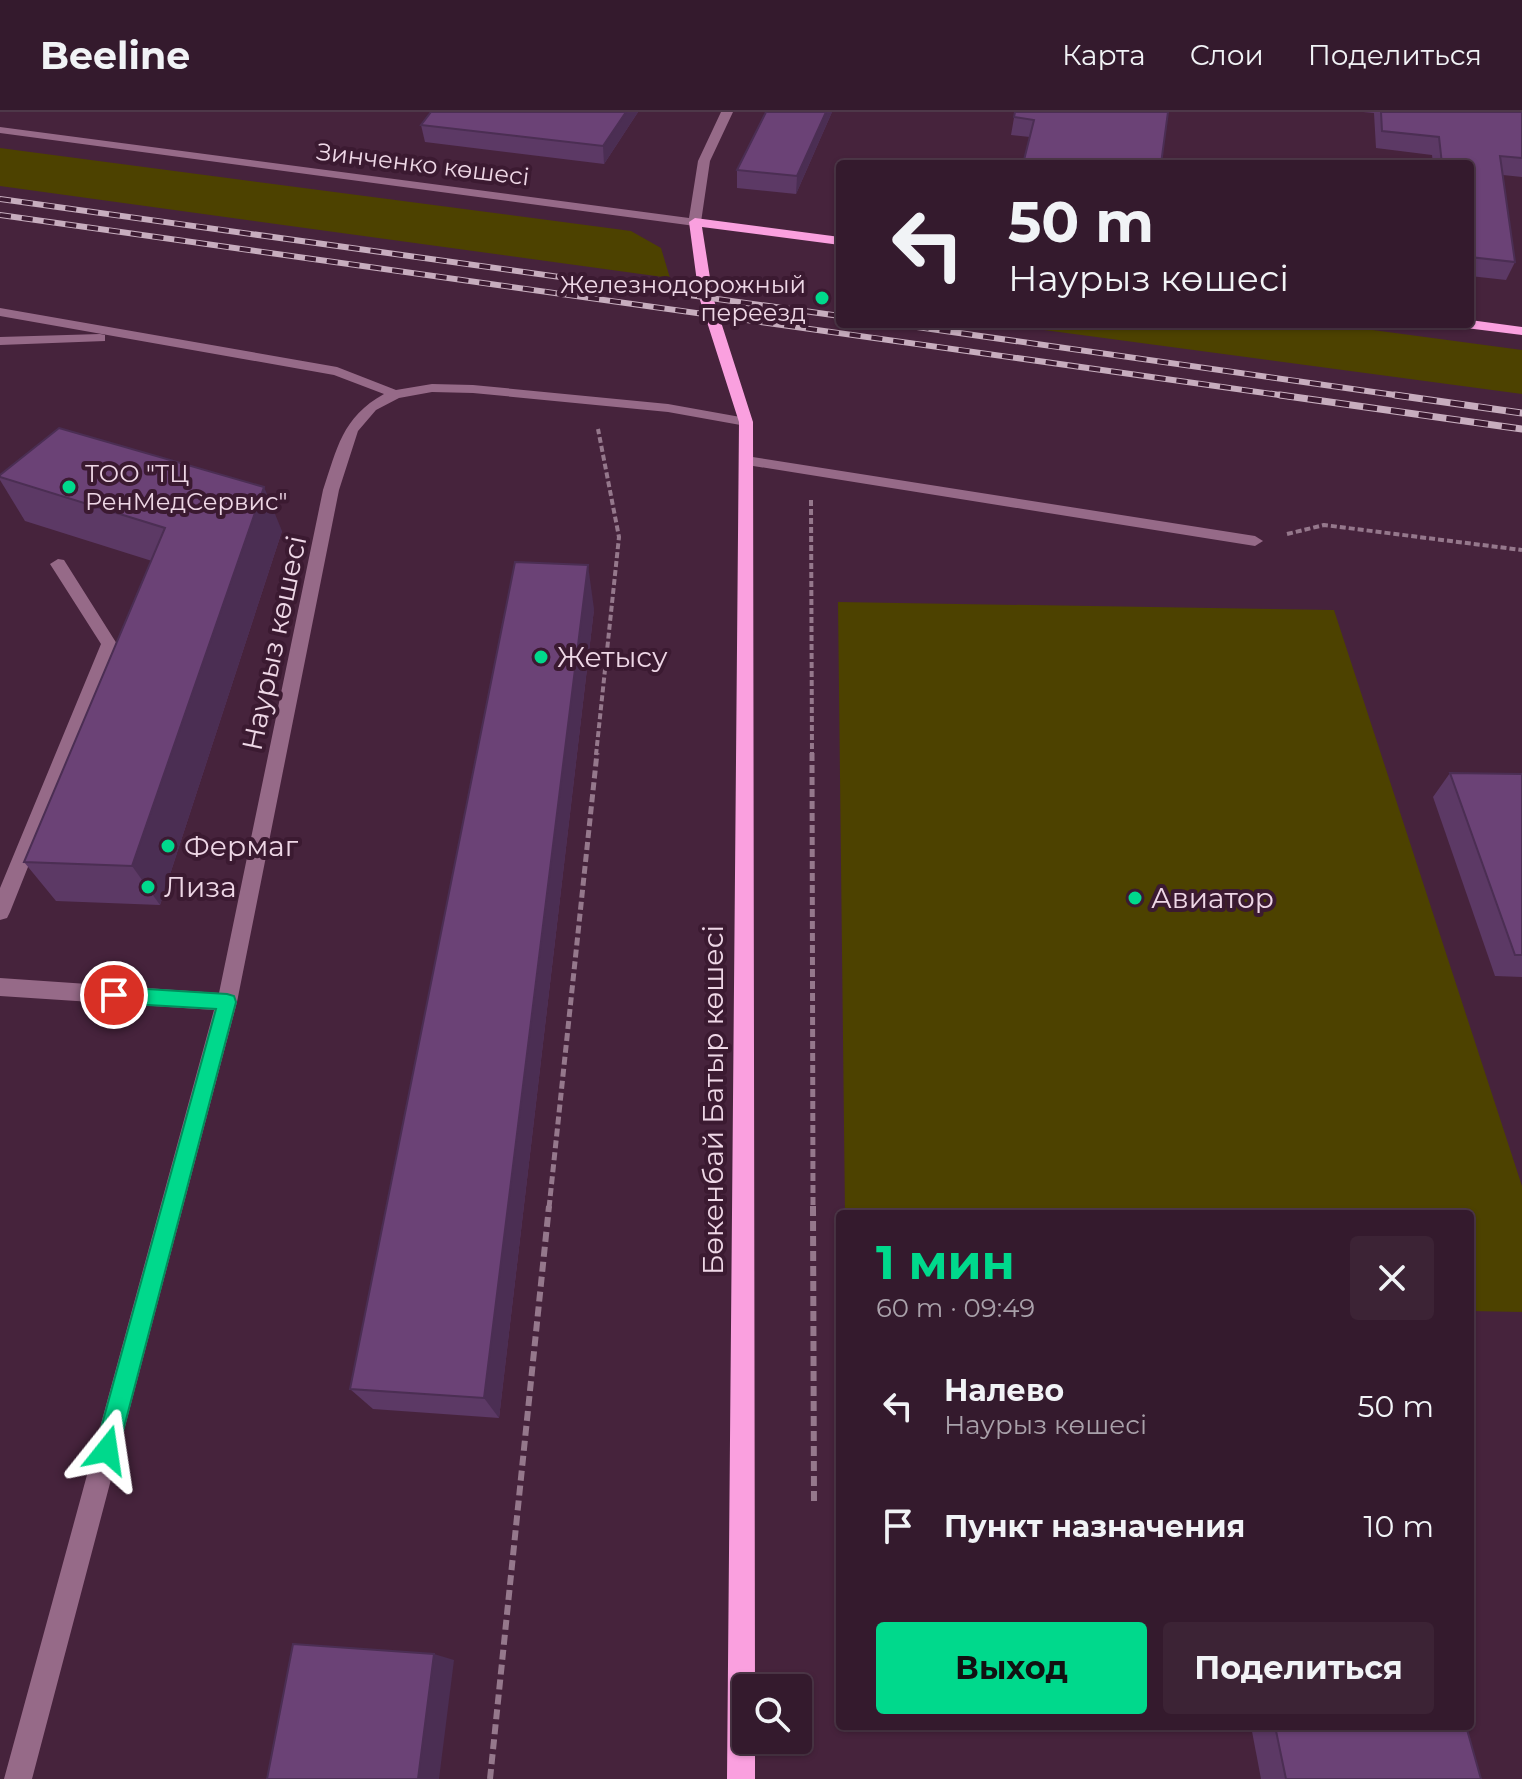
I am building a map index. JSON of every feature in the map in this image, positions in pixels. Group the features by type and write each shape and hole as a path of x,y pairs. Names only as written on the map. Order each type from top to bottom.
{"main road":[{"name":"Зинченко көшесі","path":"695,222 836,240"},
{"name":"Бөкенбай Батыр көшесі","path":"695,222 706,297 746,422 741,1779"},
{"path":"1474,325 1522,331"}],"street":[{"path":"695,222 704,161 727,112"},
{"name":"Зинченко көшесі","path":"0,130 695,222"},
{"path":"0,312 337,371 395,394"},
{"path":"0,341 145,336"},
{"name":"Наурыз көшесі","path":"18,1779 227,1002 331,490 351,430 371,407 395,394 432,388 473,389 668,408 746,422"},
{"path":"746,461 1255,541"},
{"path":"0,912 109,644 58,564"},
{"path":"0,987 227,1002"}],"path":[{"path":"490,1779 619,537 593,401"},
{"path":"811,471 814,1503"},
{"path":"1255,541 1324,525 1522,550"}],"shaded area":[{"path":"0,148 631,231 661,248 670,278 0,186"},
{"path":"1030,328 1358,328 1522,350 1522,394"},
{"name":"Авиатор","path":"838,602 1334,610 1522,1186 1522,1312 1474,1311 1474,1210 845,1210"}],"building":[{"path":"431,112 626,112 603,146 421,125"},
{"path":"766,112 826,112 797,176 737,170"},
{"path":"1015,112 1168,112 1162,160 1024,160 1034,120 1014,117"},
{"path":"1381,112 1522,112 1522,158 1500,156 1515,262 1474,257 1474,160 1442,160 1439,137 1382,131"},
{"path":"59,428 264,487 132,866 24,862 165,528 0,477"},
{"path":"515,562 588,565 484,1398 350,1389"},
{"path":"1450,773 1522,774 1522,955 1515,955"},
{"path":"293,1644 434,1654 418,1779 267,1779"},
{"path":"1276,1730 1467,1730 1481,1779 1286,1779"}],"railway":[{"path":"0,199 836,315"},
{"path":"0,215 1294,397"},
{"path":"924,328 1409,397"},
{"path":"1280,395 1522,429"},
{"path":"1395,395 1522,413"}],"place":[{"name":"Железнодорожный переезд","path":"822,298"},
{"name":"ТОО \"ТЦ РенМедСервис\"","path":"69,487"},
{"name":"Жетысу","path":"541,657"},
{"name":"Фермаг","path":"168,846"},
{"name":"Лиза","path":"148,887"},
{"name":"Авиатор","path":"1135,898"}],"route":[{"path":"107,1450 227,1002 114,995"}]}
